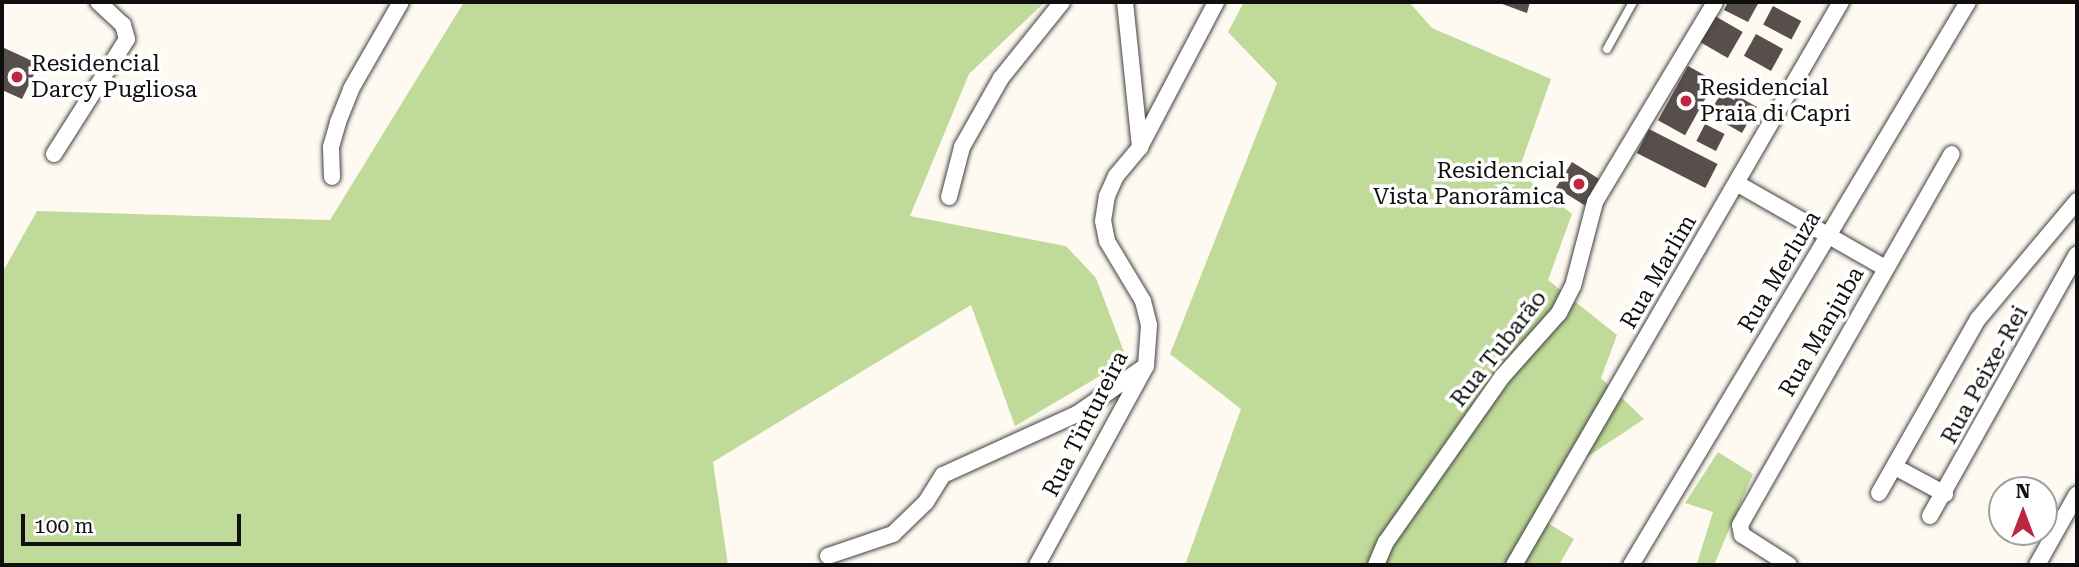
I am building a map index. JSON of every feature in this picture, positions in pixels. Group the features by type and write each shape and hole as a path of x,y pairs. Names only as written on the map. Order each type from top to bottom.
{"street":[{"path":"54,154 127,39 123,25 98,2"},
{"path":"332,177 331,148 351,89 401,2"},
{"path":"949,197 962,147 1001,78 1062,2"},
{"path":"1125,2 1140,147"},
{"name":"Rua Tintureira","path":"1037,565 1146,366 1149,325 1143,301 1107,241 1103,221 1116,176 1140,147 1216,2"},
{"name":"Rua Tubarão","path":"1376,565 1386,542 1502,377 1559,313 1573,286 1583,234 1595,202 1715,2"},
{"name":"Rua Marlim","path":"1514,565 1842,2"},
{"name":"Rua Merluza","path":"1631,565 1968,2"},
{"name":"Rua Manjuba","path":"1789,565 1742,535 1740,525 1952,154"},
{"path":"1738,184 1885,268"},
{"path":"1879,493 1978,319 2015,269 2077,205"},
{"name":"Rua Peixe-Rei","path":"1930,516 1945,494 2077,254"},
{"path":"828,556 893,534 926,502 943,475 1077,414 1146,366"},
{"path":"1895,467 1945,494"},
{"path":"2036,565 2077,494"}],"lane":[{"path":"1607,49 1633,2"}],"green space":[{"path":"464,2 1045,2 969,74 910,216 1066,246 1096,278 1127,360 1015,426 971,305 713,462 728,565 2,565 2,273 37,211 330,220"},
{"path":"1244,2 1409,2 1432,28 1551,79 1518,172 1572,214 1548,280 1617,335 1601,378 1644,419 1557,477 1538,517 1574,539 1559,565 1185,565 1241,409 1170,354 1277,83 1228,32"},
{"path":"1718,452 1753,474 1714,565 1700,565 1697,563 1713,512 1685,503"}],"building":[{"path":"1497,2 1530,2 1527,13"},
{"path":"1728,2 1759,2 1748,22 1724,10"},
{"path":"1773,6 1801,21 1791,40 1763,25"},
{"path":"1715,16 1743,32 1728,58 1700,42"},
{"path":"1756,34 1783,49 1771,71 1744,56"},
{"name":"Residencial Darcy Pugliosa","path":"2,47 39,64 22,99 2,90"},
{"name":"Residencial Praia di Capri","path":"1688,66 1715,81 1685,135 1658,120"},
{"path":"1724,88 1757,107 1742,133 1709,114"},
{"path":"1705,124 1725,134 1716,151 1696,141"},
{"path":"1649,129 1718,164 1705,188 1637,153"},
{"name":"Residencial Vista Panorâmica","path":"1572,162 1601,180 1585,205 1556,187"}],"place":[{"name":"Residencial Darcy Pugliosa","path":"17,77"},
{"name":"Residencial Praia di Capri","path":"1686,101"},
{"name":"Residencial Vista Panorâmica","path":"1579,184"}]}
